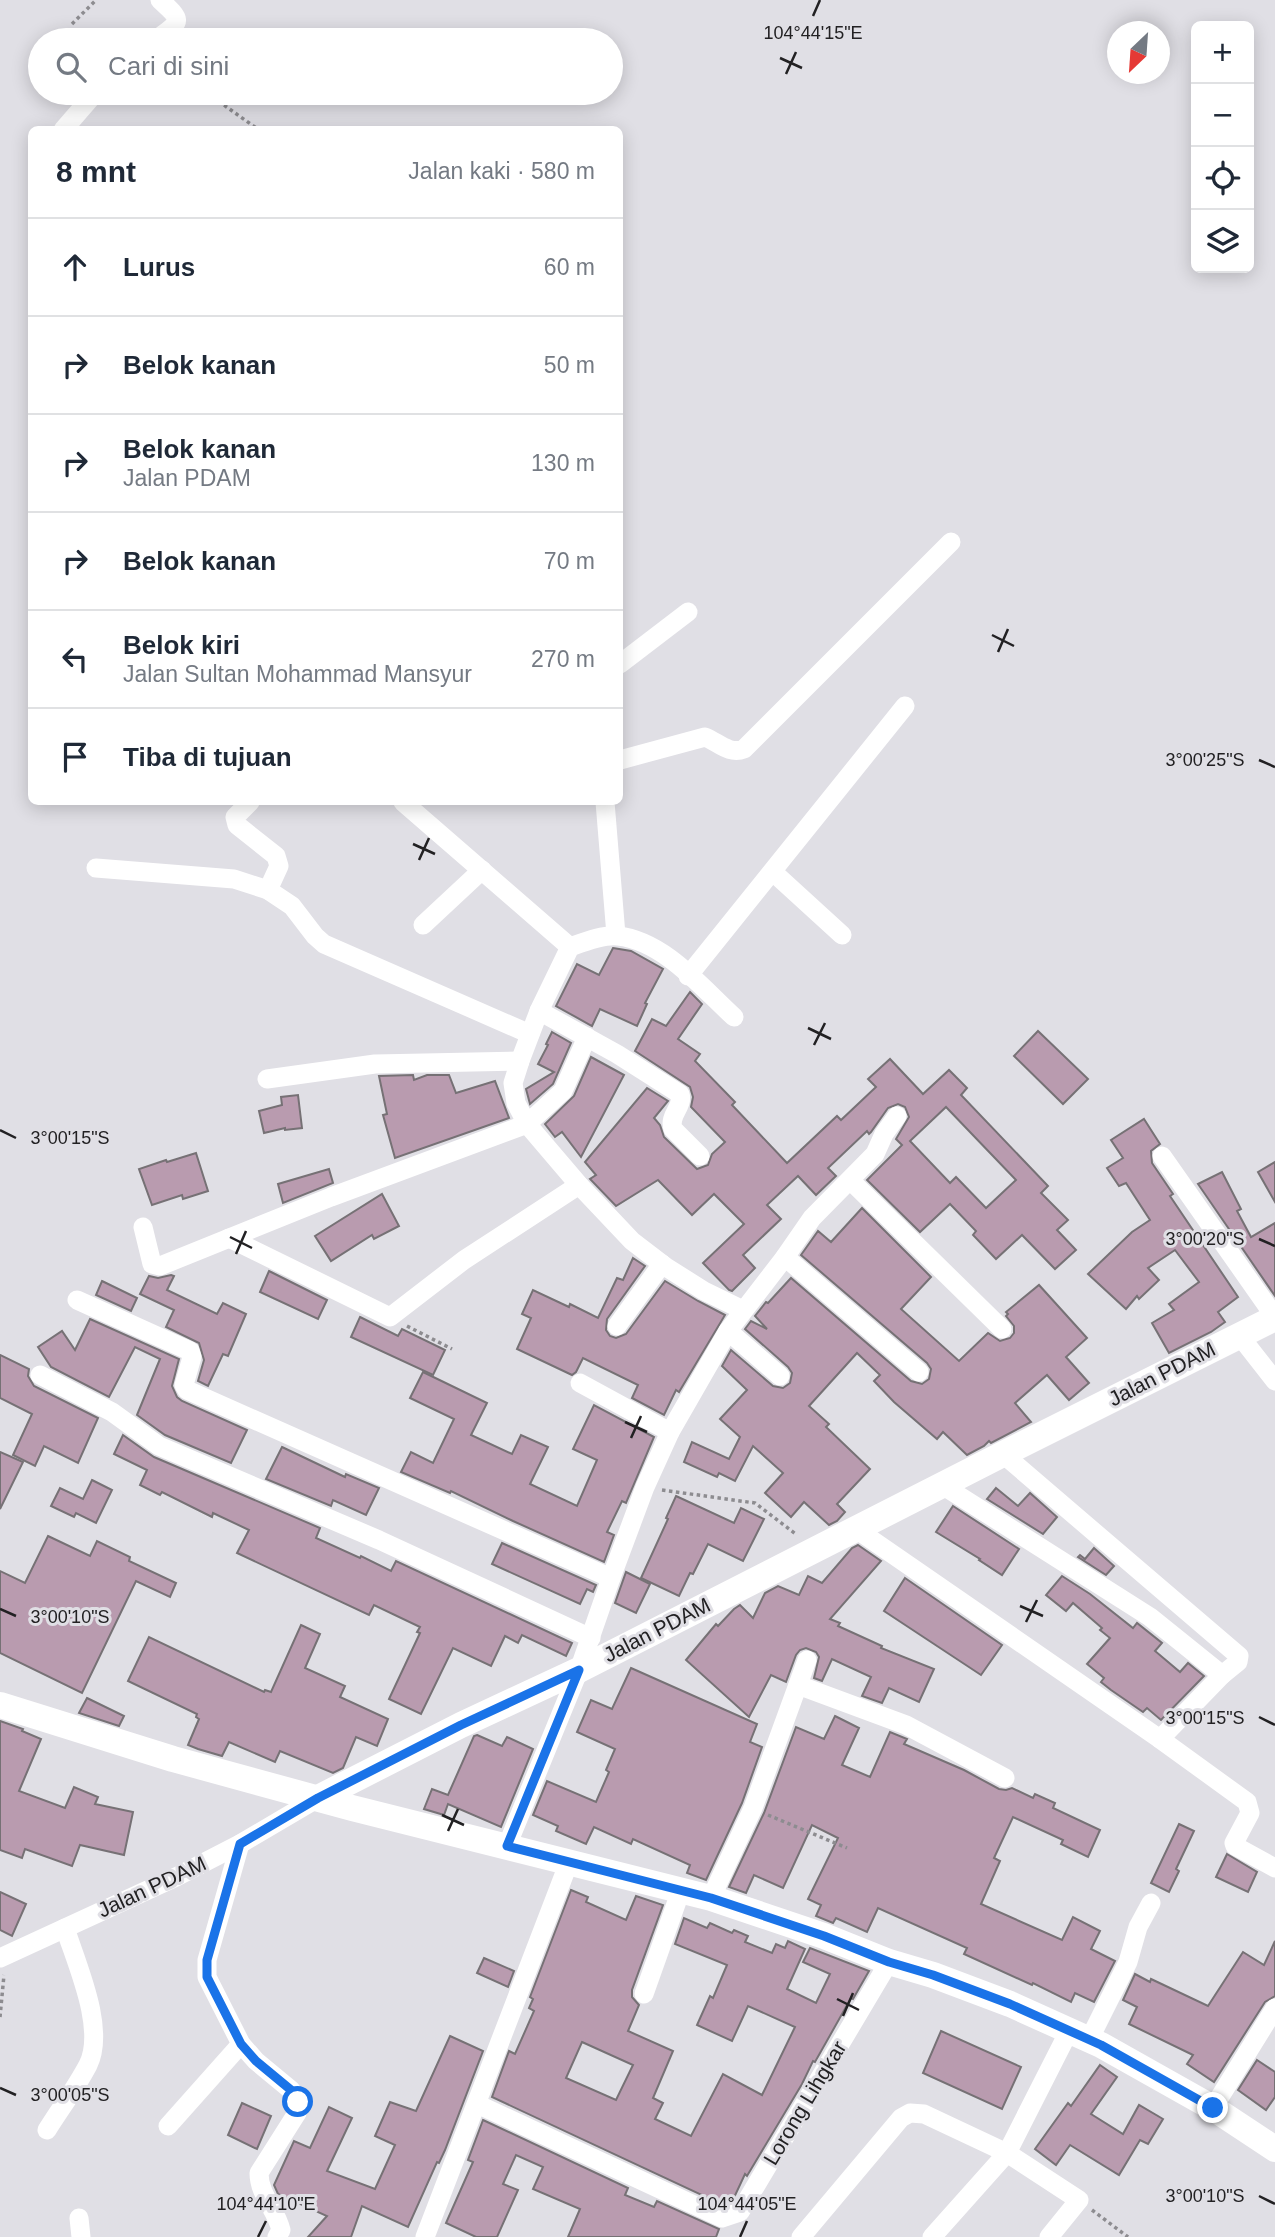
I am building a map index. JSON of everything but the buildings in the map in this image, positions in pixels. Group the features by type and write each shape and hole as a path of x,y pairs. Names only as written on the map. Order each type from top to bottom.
{"street":[{"path":"160,0 178,19 171,28"},
{"path":"66,126 85,105"},
{"path":"623,759 705,737 727,749 737,751 744,748 951,542"},
{"path":"623,662 688,612"},
{"path":"688,976 905,706"},
{"path":"247,805 235,817 237,825 276,856 279,866 268,890"},
{"path":"406,805 570,947"},
{"path":"605,805 616,935"},
{"path":"96,868 234,879 268,890 292,906 324,944 530,1034"},
{"path":"423,925 482,870"},
{"path":"773,872 842,934"},
{"path":"734,1017 661,951 643,942 616,935 570,947 539,1011 513,1083 516,1103 527,1124 632,1241 704,1291 743,1310"},
{"path":"539,1011 617,1054 680,1094 681,1102 671,1124 700,1156"},
{"path":"143,1227 152,1264 156,1266 527,1124 563,1091 587,1037"},
{"path":"267,1079 375,1064 520,1061"},
{"path":"507,1846 579,1670 645,1487 670,1432 743,1310 812,1218 875,1154 884,1134 897,1116"},
{"path":"1162,1156 1275,1318"},
{"path":"850,1180 1002,1329"},
{"path":"229,1238 390,1317 464,1260 579,1185"},
{"path":"785,1257 919,1372"},
{"path":"617,1326 662,1264"},
{"path":"77,1300 190,1351 192,1357 184,1385 187,1390 611,1578"},
{"name":"Jalan PDAM","path":"3,1957 176,1877 240,1844 318,1798 461,1725 579,1670 1275,1318"},
{"path":"728,1331 780,1376"},
{"path":"1240,1335 1275,1381"},
{"path":"40,1375 112,1412 159,1446 379,1540 591,1638"},
{"path":"580,1383 670,1432"},
{"path":"1003,1454 1239,1656 1238,1662 1160,1739"},
{"path":"942,1485 1150,1617 1222,1675"},
{"path":"856,1529 1247,1802 1250,1813 1234,1843 1235,1846 1275,1868"},
{"path":"711,1898 753,1808 807,1660"},
{"path":"798,1685 906,1726 1005,1779"},
{"path":"0,1705 173,1759 711,1898 824,1936 889,1962 933,1975 1010,2004 1079,2036 1213,2108 1275,2149"},
{"path":"240,1844 207,1960 207,1977 241,2044 256,2061 291,2090 298,2102 297,2113 258,2173 258,2182 264,2197 278,2219 281,2230 277,2237"},
{"path":"425,2237 569,1862"},
{"path":"644,1994 681,1890"},
{"path":"932,2237 1007,2153 1128,1962 1138,1927 1151,1903"},
{"path":"47,2130 89,2063 94,2042 91,2011 65,1928"},
{"name":"Lorong Lihgkar","path":"477,2104 722,2218 730,2217 740,2212 889,1962"},
{"path":"1213,2108 1275,2008"},
{"path":"168,2126 241,2044"},
{"path":"801,2237 901,2118 910,2113 924,2114 1007,2153 1079,2200 1049,2237"}],"path":[{"path":"72,24 96,0"},
{"path":"224,105 253,126"},
{"path":"390,1317 452,1349"},
{"path":"645,1487 755,1503 815,1549"},
{"path":"753,1808 848,1848"},
{"path":"0,2017 3,1957"},
{"path":"1079,2200 1128,2237"}],"route":[{"path":"298,2102 291,2090 256,2061 241,2044 207,1977 207,1960 240,1844 318,1798 461,1725 579,1670 507,1846 711,1898 824,1936 889,1962 933,1975 1010,2004 1101,2045 1213,2108"}]}
